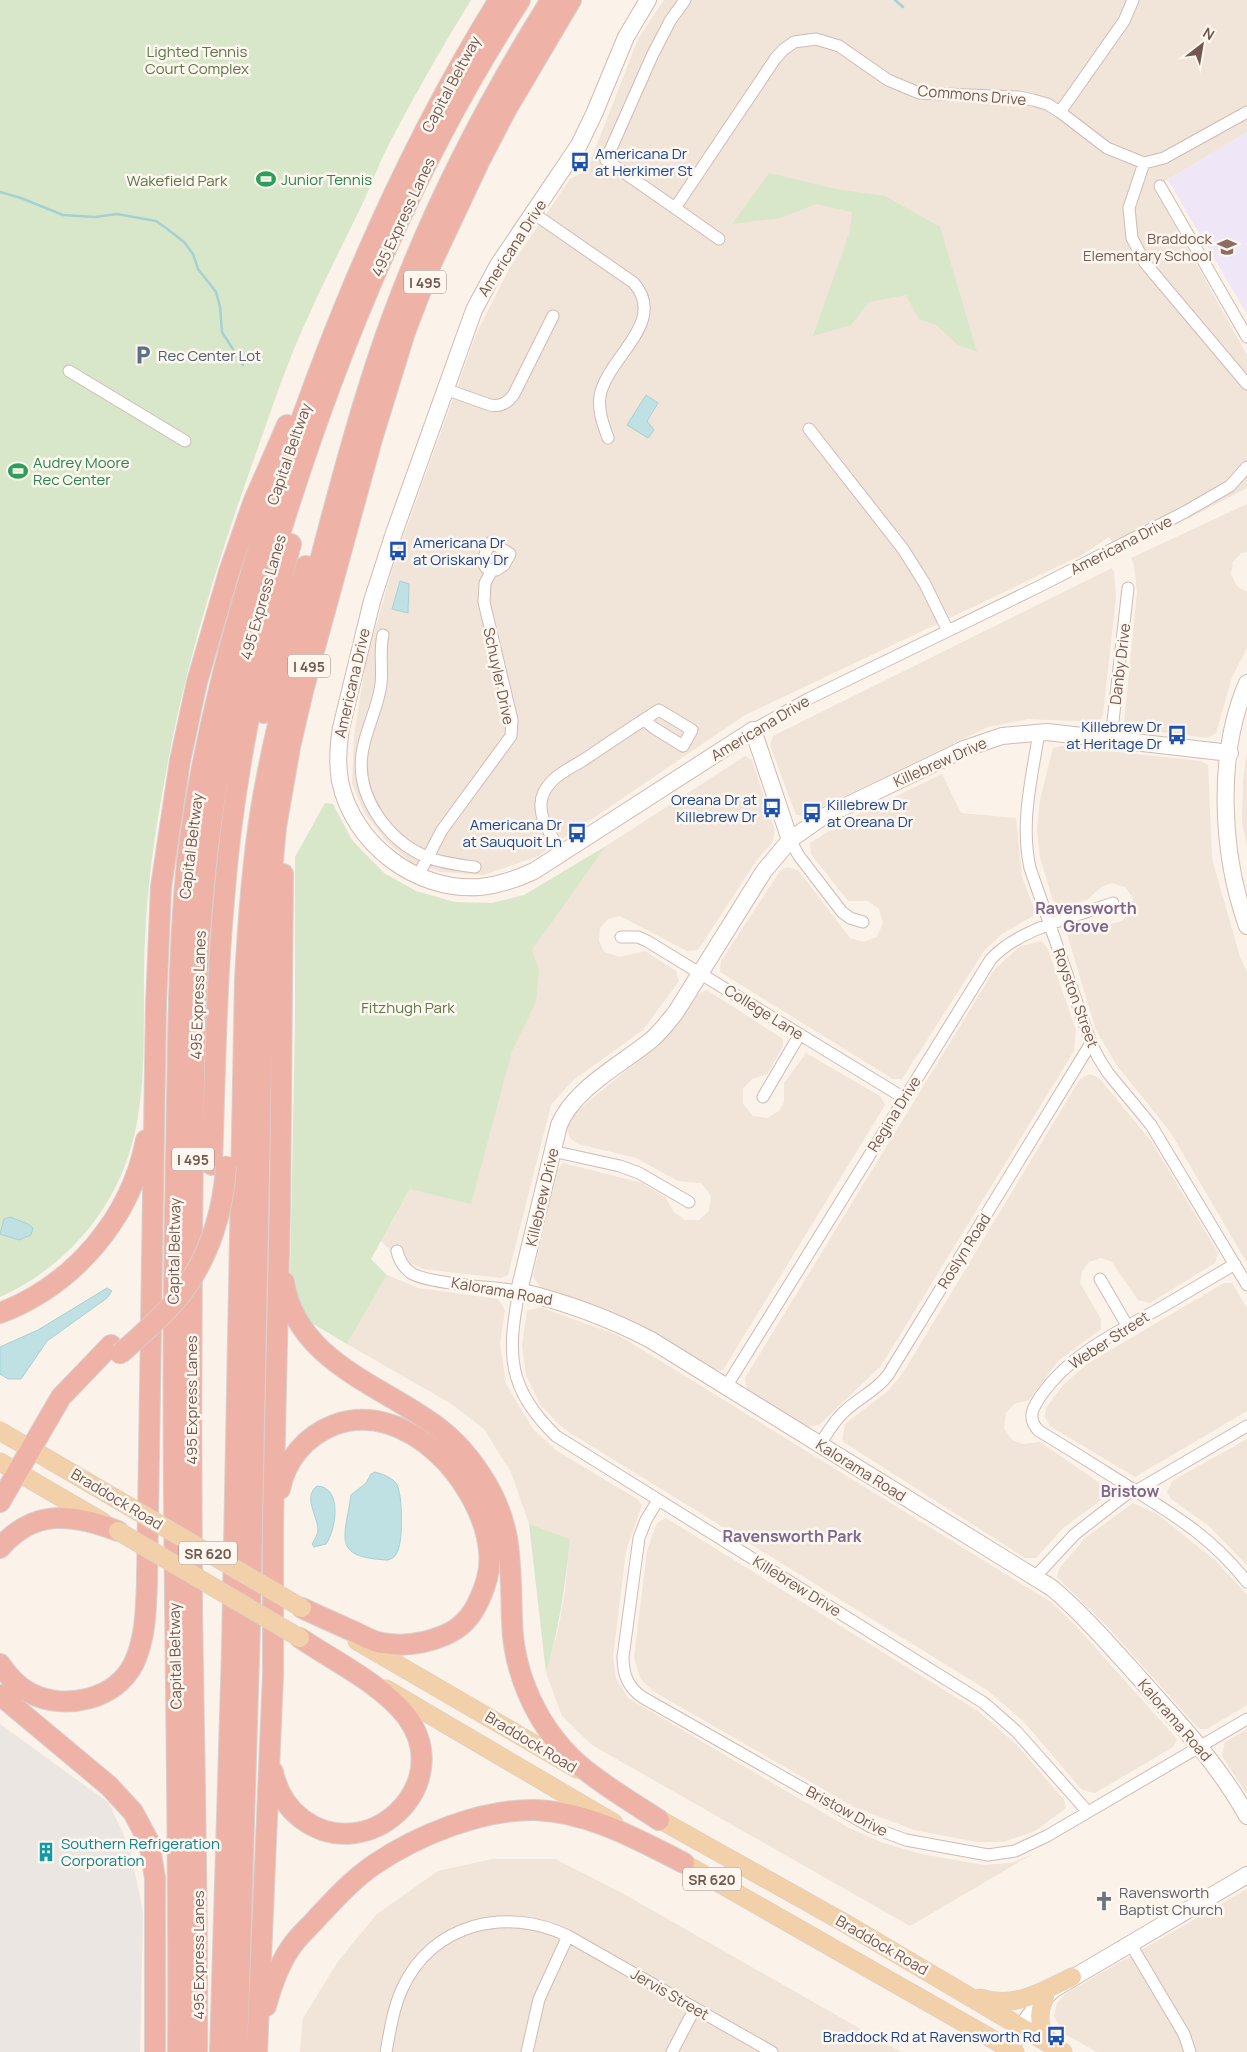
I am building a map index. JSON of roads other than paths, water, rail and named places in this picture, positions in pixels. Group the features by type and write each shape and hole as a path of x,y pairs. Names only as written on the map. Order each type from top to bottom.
{"highway":[{"name":"Capital Beltway","path":"178,2052 179,1831 174,1559 173,1332 181,938 187,866 204,759 224,669 243,598 285,464 346,302 416,149 498,0"},
{"name":"495 Express Lanes","path":"197,2052 199,1945 192,1613 191,1376 195,1064 202,896 220,764 232,708 260,600 308,450 368,291 407,205 456,107 520,0"},
{"name":"495 Express Lanes","path":"220,2052 231,1688 245,980 252,882 261,809 281,711 346,468 377,361 397,304 429,227 456,169 515,60 551,0"},
{"name":"I 495","path":"237,2052 250,1596 263,968 276,827 290,747 326,604 372,439 405,332 431,264 479,162 506,110 571,0"},
{"path":"219,1166 217,1014 224,900 240,773 262,659 289,549 322,435 368,291"},
{"path":"0,1664 8,1676 28,1692 40,1698 66,1702 99,1695 113,1687 129,1670 139,1649 145,1613 147,1580 158,949 161,887 180,761 197,682 226,581 253,503 273,454 346,302"},
{"path":"0,1502 18,1472 35,1451 61,1397 116,1349 167,1289 182,1269 201,1227 219,1166 231,946 244,833 261,729 289,620 351,424 372,364 397,304"},
{"path":"258,2052 270,1745 279,1237 282,905 290,747"},
{"path":"0,1313 36,1294 66,1274 88,1255 106,1233 121,1209 135,1180 144,1153 150,1122 155,1066"},
{"path":"279,1237 284,1286 288,1298 299,1322 316,1346 336,1364 426,1419 443,1432 470,1459 491,1492 501,1515 510,1548 512,1622 518,1666 529,1695 548,1731 579,1765 659,1820"},
{"path":"274,1522 282,1482 289,1462 297,1452 313,1437 326,1429 343,1422 362,1420 386,1424 404,1431 431,1448 462,1481 478,1510 484,1526 489,1550 489,1562 484,1589 476,1606 468,1619 451,1632 429,1642 413,1645 379,1643 302,1608"},
{"path":"0,1548 16,1532 27,1525 47,1519 78,1518 118,1531"},
{"path":"270,1745 276,1785 285,1802 313,1826 335,1833 356,1833 376,1827 392,1818 414,1792 421,1772 421,1752 417,1736 400,1708 379,1690 300,1638"},
{"path":"0,1695 109,1786 133,1812 149,1842 155,1878 155,2052"},
{"path":"258,2052 266,2004 278,1971 293,1944 336,1897 361,1874 390,1855 421,1839 496,1813 534,1810 602,1824 631,1836 684,1863"}],"main road":[{"name":"Braddock Road","path":"0,1431 524,1737 659,1820 843,1922 1059,2049"},
{"name":"Braddock Road","path":"0,1462 684,1863 1011,2051"},
{"path":"941,1980 974,1996 1002,2002 1032,1997 1072,1977"},
{"path":"1045,1997 1040,2010 1040,2027 1044,2036 1059,2049"}],"street":[{"name":"Americana Drive","path":"648,0 626,37 579,145 485,287 469,321 372,601 341,728 338,765 345,798 360,827 386,856 418,876 443,884 490,886 521,877 562,853 753,730 808,699 1192,508 1230,486 1247,467"},
{"path":"685,0 655,50 606,160 719,239"},
{"path":"1060,112 1124,21 1133,0"},
{"name":"Commons Drive","path":"675,208 775,59 794,42 816,39 839,46 888,80 919,93 1018,97 1047,104 1107,148 1144,163"},
{"path":"1247,112 1164,158 1144,163 1129,208 1132,238 1145,264 1247,384"},
{"path":"1160,186 1247,337"},
{"path":"533,213 634,283 643,297 644,311 640,326 608,374 602,388 600,415 608,438"},
{"path":"445,389 490,406 507,402 514,394 553,316"},
{"path":"69,371 185,441"},
{"path":"809,429 911,560 948,631"},
{"name":"Schuyler Drive","path":"418,876 442,830 511,736 512,720 484,602 486,584 492,570"},
{"name":"Danby Drive","path":"1111,739 1128,588"},
{"path":"383,635 381,684 376,706 364,738 361,764 362,779 373,809 384,824 408,846 427,857 449,864 475,867"},
{"path":"1247,683 1238,710 1227,782 1228,839 1234,879 1247,926"},
{"path":"562,853 544,822 541,812 545,790 557,777 644,720"},
{"path":"753,730 790,840 799,856 842,912 850,918 863,922"},
{"name":"Killebrew Drive","path":"1088,1812 1016,1731 984,1703 564,1442 542,1423 532,1410 518,1382 512,1354 512,1327 552,1151 559,1125 569,1105 651,1040 664,1027 764,870 790,840 820,818 964,750 1002,736 1039,732 1230,753"},
{"name":"Royston Street","path":"1039,732 1027,805 1025,840 1030,868 1091,1043 1108,1073 1151,1125 1247,1285"},
{"name":"Regina Drive","path":"726,1387 991,959 1012,941 1050,925 1114,904"},
{"name":"College Lane","path":"621,937 638,937 647,940 904,1098"},
{"path":"763,1097 800,1034"},
{"name":"Roslyn Road","path":"820,1444 847,1408 872,1392 888,1375 1091,1043"},
{"path":"552,1151 632,1170 655,1181 689,1202"},
{"name":"Kalorama Road","path":"397,1251 399,1259 405,1268 420,1277 519,1291 575,1307 651,1340 1035,1577 1069,1602 1200,1746 1224,1777 1247,1816"},
{"name":"Weber Street","path":"1235,1264 1084,1352 1069,1364 1044,1391 1033,1407 1032,1420 1039,1431 1168,1510 1203,1535 1225,1556 1247,1582"},
{"path":"1100,1279 1128,1327"},
{"path":"1035,1577 1075,1534 1134,1490 1247,1426"},
{"name":"Bristow Drive","path":"658,1500 646,1520 639,1538 622,1658 628,1683 642,1698 871,1827 906,1840 971,1853 996,1855 1030,1845 1247,1719"},
{"path":"1011,2051 1021,2027 1045,1997 1072,1977 1247,1875"},
{"name":"Jervis Street","path":"386,2052 393,2016 402,1988 420,1961 444,1940 475,1926 506,1921 538,1924 568,1936 772,2052"},
{"path":"527,2052 539,1998 568,1936"},
{"path":"1130,1943 1184,2034 1190,2052"},
{"path":"672,2052 695,2008"}],"water":[{"path":"646,395 658,403 647,421 654,430 648,438 627,425"},
{"path":"400,581 409,584 408,613 392,609"},
{"path":"10,1217 33,1228 31,1235 19,1240 0,1234 4,1219"},
{"path":"107,1288 112,1291 107,1298 47,1341 21,1379 8,1379 0,1374 0,1347 38,1330"},
{"path":"375,1472 394,1481 400,1496 402,1516 400,1544 395,1556 387,1560 357,1555 349,1549 346,1542 346,1523 351,1495 366,1483 371,1474"},
{"path":"317,1486 325,1488 331,1494 335,1510 330,1538 326,1544 314,1547 312,1544 318,1529 311,1495"}],"waterway":[{"path":"895,0 903,7"},
{"path":"0,192 21,198 63,215 95,217 117,214 156,221 166,228 184,242 193,254 198,269 216,292 220,307 222,332 243,365"}],"place":[{"name":"Americana Dr at Herkimer St","path":"580,162"},
{"name":"Junior Tennis","path":"266,179"},
{"name":"Braddock Elementary School","path":"1227,247"},
{"name":"Rec Center Lot","path":"143,355"},
{"name":"Audrey Moore Rec Center","path":"18,471"},
{"name":"Americana Dr at Oriskany Dr","path":"398,551"},
{"name":"Killebrew Dr at Heritage Dr","path":"1177,735"},
{"name":"Oreana Dr at Killebrew Dr","path":"772,808"},
{"name":"Killebrew Dr at Oreana Dr","path":"812,813"},
{"name":"Americana Dr at Sauquoit Ln","path":"577,833"},
{"name":"Southern Refrigeration Corporation","path":"46,1852"},
{"name":"Ravensworth Baptist Church","path":"1104,1901"},
{"name":"Braddock Rd at Ravensworth Rd","path":"1056,2036"}],"district":[{"name":"Ravensworth Grove","path":"1086,917"},
{"name":"Bristow","path":"1130,1491"},
{"name":"Ravensworth Park","path":"792,1536"}],"park label":[{"name":"Lighted Tennis Court Complex","path":"197,60"},
{"name":"Wakefield Park","path":"177,180"},
{"name":"Fitzhugh Park","path":"408,1007"}]}
